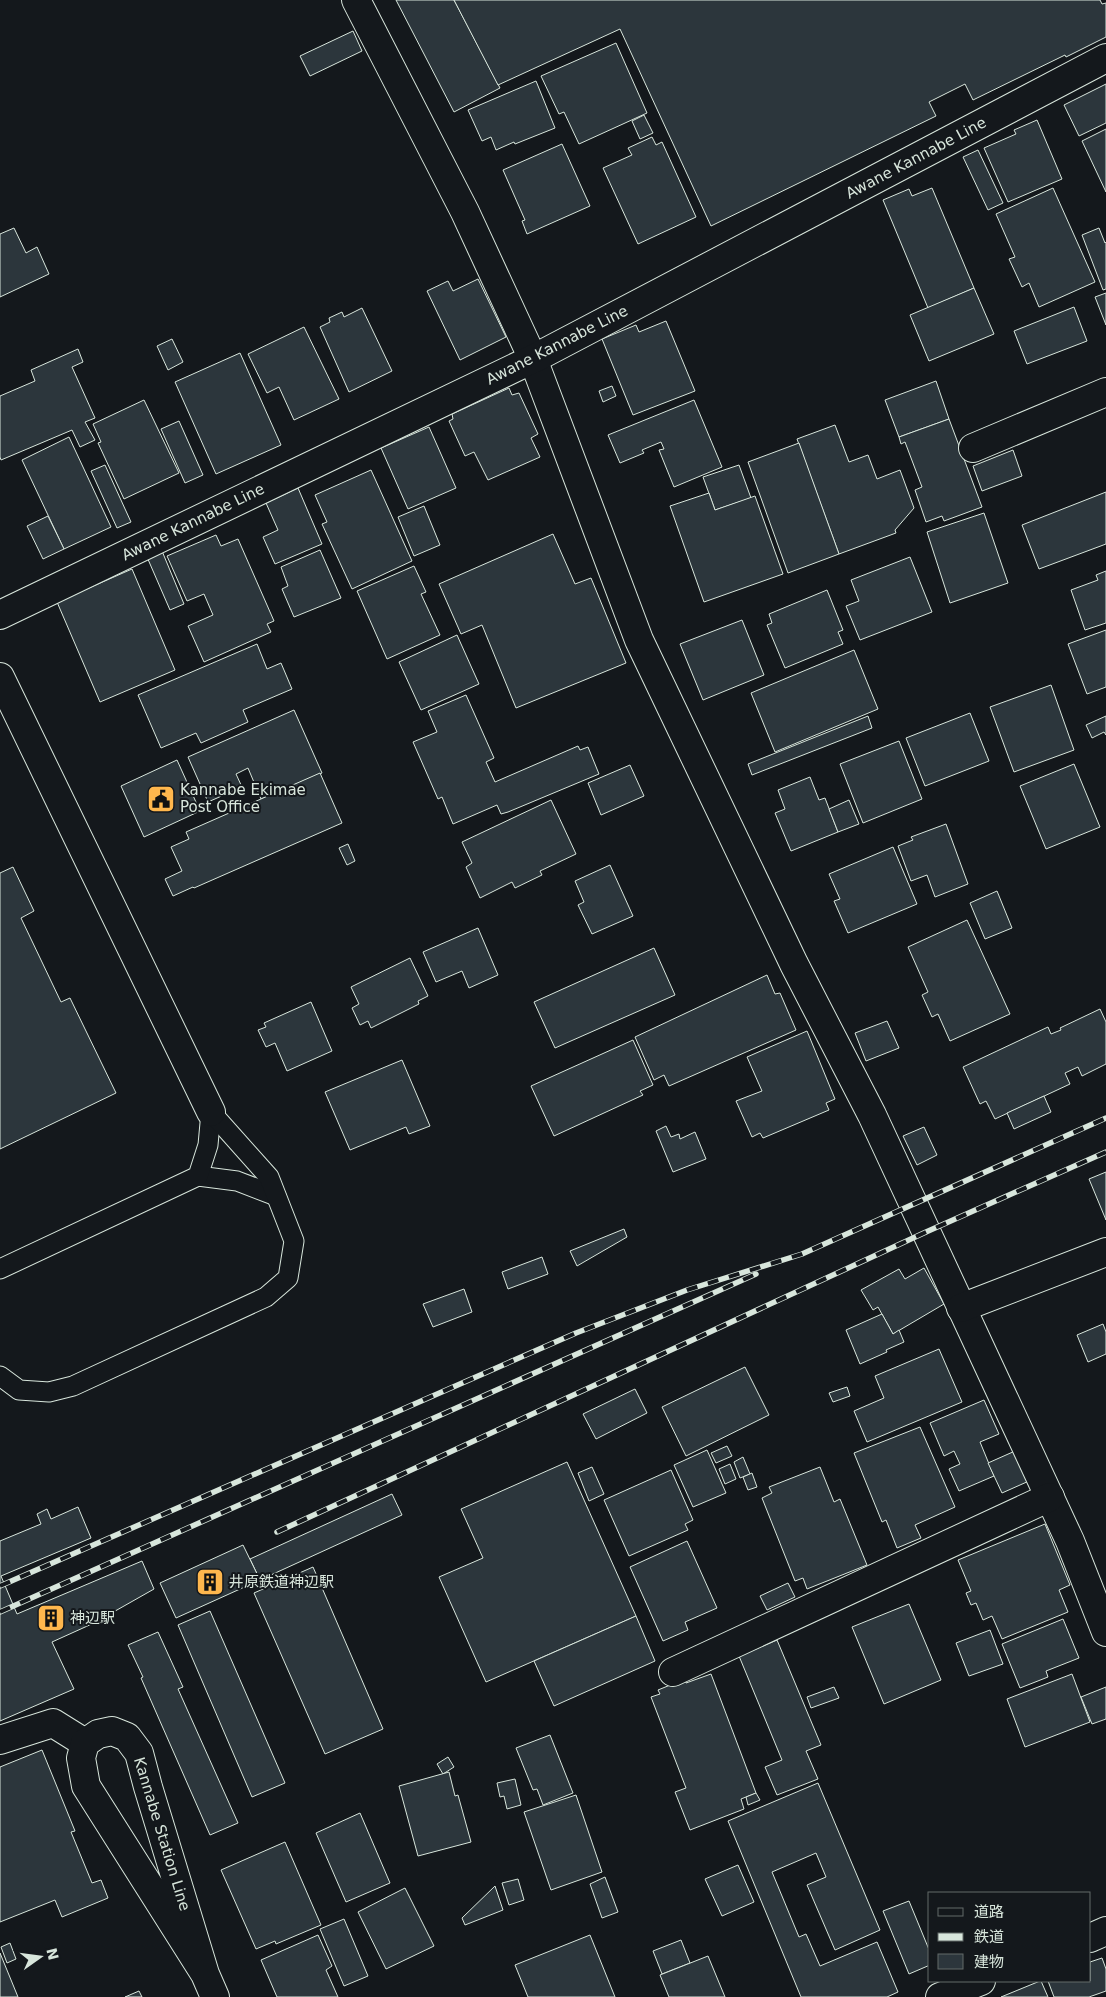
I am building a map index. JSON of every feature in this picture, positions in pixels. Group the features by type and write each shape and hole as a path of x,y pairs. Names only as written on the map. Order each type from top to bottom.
{"street":[{"path":"356,0 465,212 533,359 640,640 794,964 872,1115 1070,1541 1106,1632"},
{"name":"Awane Kannabe Line","path":"0,615 533,359 1106,58"},
{"path":"973,448 1106,392"},
{"path":"0,678 211,1112"},
{"path":"961,1308 1106,1252"},
{"path":"673,1672 1050,1497"},
{"path":"0,1740 53,1723 84,1743"},
{"name":"Kannabe Station Line","path":"112,1731 128,1737 139,1753 210,1985 86,1786 81,1758 84,1743 98,1734 112,1731"},
{"path":"1091,1938 1106,1931"},
{"path":"940,1997 978,1982"}],"lane":[{"path":"198,1176 208,1145 211,1112"},
{"path":"0,1376 19,1390 49,1392 74,1386 266,1297 288,1278 294,1241 269,1177 211,1112"},
{"path":"0,1269 198,1176 237,1181 276,1196"}],"building":[{"path":"396,0 454,0 500,88 454,112"},
{"path":"454,0 1100,0 1102,4 1106,3 1106,37 973,100 965,84 929,102 936,116 711,226 620,29 498,85"},
{"path":"353,31 362,51 310,76 300,56"},
{"path":"616,43 647,113 579,144 564,112 559,114 541,76"},
{"path":"536,81 555,128 496,150 491,137 482,141 468,110"},
{"path":"1106,84 1106,123 1079,136 1064,105"},
{"path":"644,115 653,133 640,139 632,121"},
{"path":"1037,120 1062,179 1008,202 984,148 1016,134 1014,130"},
{"path":"1106,129 1106,192 1082,141"},
{"path":"652,137 656,145 662,142 696,217 638,244 603,168 632,155 628,148"},
{"path":"562,144 590,206 527,234 522,221 525,220 503,170"},
{"path":"978,150 1003,203 988,210 963,157"},
{"path":"932,188 974,288 928,308 883,200 909,189 912,196"},
{"path":"1053,188 1095,282 1039,307 1029,283 1022,287 1009,259 1015,257 996,214"},
{"path":"14,228 26,253 37,247 49,274 0,297 0,234"},
{"path":"1099,228 1106,242 1106,289 1103,290 1082,235"},
{"path":"478,279 506,337 460,360 427,291 448,281 453,291"},
{"path":"974,288 994,334 929,361 910,315"},
{"path":"1106,293 1106,325 1095,297"},
{"path":"1074,307 1087,341 1027,364 1014,331"},
{"path":"362,308 392,371 349,392 320,327 330,322 329,318 342,312 344,317"},
{"path":"666,321 695,391 633,415 602,339 636,325 639,332"},
{"path":"304,327 339,399 294,420 279,387 267,393 248,354"},
{"path":"172,339 183,362 168,370 157,346"},
{"path":"78,349 83,362 72,367 95,418 85,422 95,440 80,447 72,430 1,460 0,396 35,381 31,370"},
{"path":"240,353 281,445 216,474 175,382"},
{"path":"936,381 949,419 899,437 885,400"},
{"path":"612,386 616,396 603,402 599,391"},
{"path":"509,388 512,395 519,393 538,434 531,438 540,457 488,480 474,452 465,456 449,421 453,419 452,414"},
{"path":"144,400 179,473 124,499 98,443 101,442 93,424"},
{"path":"694,400 722,467 674,487 659,450 664,449 661,442 642,450 644,453 620,463 608,435"},
{"path":"949,419 982,507 944,521 942,516 926,522 915,490 922,487 905,442 901,444 899,437"},
{"path":"179,421 203,475 185,483 161,429"},
{"path":"835,425 849,462 868,455 877,479 900,470 914,508 895,530 896,533 839,554 797,439"},
{"path":"429,427 456,488 408,509 381,448"},
{"path":"69,437 111,527 64,549 22,460"},
{"path":"799,443 839,554 788,573 748,462"},
{"path":"1013,450 1022,476 982,491 973,466"},
{"path":"105,465 131,522 117,528 91,471"},
{"path":"739,465 751,498 715,510 703,477"},
{"path":"371,470 412,561 352,589 322,524 327,522 315,495"},
{"path":"298,488 322,544 275,564 263,537 278,530 266,503"},
{"path":"1106,492 1106,544 1039,569 1022,525"},
{"path":"709,493 715,510 755,496 783,574 704,602 670,506"},
{"path":"424,506 440,545 414,556 398,517"},
{"path":"984,513 1008,583 950,603 927,532"},
{"path":"48,516 64,549 43,559 27,526"},
{"path":"553,534 575,584 591,578 626,663 516,708 482,625 461,634 439,584"},
{"path":"216,535 221,546 238,539 274,621 267,624 271,632 204,662 188,626 213,615 204,594 187,601 167,556"},
{"path":"320,550 341,598 294,617 282,589 288,586 281,567"},
{"path":"162,551 184,604 170,610 147,557"},
{"path":"910,557 932,612 860,640 846,606 859,601 851,580"},
{"path":"414,566 426,592 421,594 440,635 387,659 357,591"},
{"path":"132,569 175,670 100,702 57,602"},
{"path":"1106,571 1106,623 1085,630 1071,590 1098,580 1096,575"},
{"path":"827,590 843,630 838,632 843,644 785,668 767,625 772,623 769,614"},
{"path":"742,620 764,675 703,700 680,644"},
{"path":"1106,630 1106,687 1087,694 1068,644"},
{"path":"457,635 479,684 421,710 399,662"},
{"path":"257,644 267,669 281,663 292,689 243,710 248,722 201,743 196,733 161,748 138,695"},
{"path":"854,650 878,709 775,752 751,693"},
{"path":"1051,685 1074,750 1014,772 990,707"},
{"path":"466,695 494,758 486,762 495,782 578,746 580,750 588,747 599,774 508,812 501,814 497,805 453,824 442,797 438,799 413,742 437,732 428,711"},
{"path":"294,710 322,773 261,799 248,768 236,774 242,787 208,802 188,757"},
{"path":"970,713 989,761 925,786 906,738"},
{"path":"868,716 872,728 752,775 748,764"},
{"path":"1106,716 1106,735 1104,732 1092,738 1086,725"},
{"path":"899,741 922,799 863,823 840,764"},
{"path":"177,760 200,811 144,837 121,786"},
{"path":"1074,764 1100,827 1046,849 1020,786"},
{"path":"630,765 644,796 601,815 588,783"},
{"path":"320,773 342,823 173,896 165,879 182,871 171,847 189,839 186,832"},
{"path":"810,777 819,800 825,798 838,832 791,851 775,813 785,809 778,790"},
{"path":"551,800 576,854 540,871 542,875 515,888 512,882 480,898 466,867 472,863 462,842"},
{"path":"849,800 859,824 838,832 829,809"},
{"path":"946,824 968,884 935,897 927,875 911,881 898,846 913,840 911,837"},
{"path":"348,844 355,861 347,865 339,848"},
{"path":"893,847 917,904 848,933 834,901 840,899 829,874"},
{"path":"610,865 633,916 592,934 578,905 584,902 575,881"},
{"path":"13,867 34,911 21,918 61,1002 70,998 116,1093 0,1149 0,873"},
{"path":"997,891 1012,928 985,939 970,903"},
{"path":"967,920 1010,1014 950,1041 938,1014 932,1017 922,995 928,992 908,947"},
{"path":"478,928 498,975 469,988 462,971 436,982 423,952"},
{"path":"654,948 675,995 555,1048 534,1002"},
{"path":"410,958 428,996 418,1001 419,1004 371,1028 368,1021 360,1025 352,1008 359,1004 351,987"},
{"path":"767,975 775,994 780,993 796,1030 669,1086 664,1075 654,1080 635,1037"},
{"path":"311,1002 332,1051 287,1071 275,1043 266,1047 258,1030 266,1027 264,1023"},
{"path":"1100,1009 1106,1022 1106,1064 1082,1076 1078,1067 1065,1073 1070,1084 995,1119 986,1101 980,1104 963,1067 1048,1027 1051,1034 1061,1030 1060,1028"},
{"path":"887,1021 899,1048 866,1061 855,1033"},
{"path":"807,1031 835,1099 826,1103 829,1110 763,1138 760,1133 752,1137 736,1101 762,1091 747,1057"},
{"path":"633,1040 653,1085 640,1091 643,1095 554,1136 531,1086"},
{"path":"402,1060 430,1126 409,1134 406,1127 350,1150 325,1092"},
{"path":"1044,1096 1051,1112 1014,1129 1007,1113"},
{"path":"666,1126 671,1137 679,1134 680,1139 695,1132 706,1159 673,1172 656,1131"},
{"path":"924,1127 937,1155 917,1165 903,1136"},
{"path":"1106,1172 1106,1220 1089,1179"},
{"path":"624,1229 627,1237 577,1266 570,1251"},
{"path":"542,1257 548,1274 508,1289 502,1272"},
{"path":"924,1268 944,1304 893,1334 878,1307 873,1310 861,1290 899,1269 905,1279"},
{"path":"464,1289 472,1312 433,1327 423,1304"},
{"path":"882,1314 893,1334 899,1330 904,1342 860,1364 846,1330"},
{"path":"1103,1324 1106,1332 1106,1354 1088,1362 1077,1335"},
{"path":"939,1349 962,1402 867,1442 854,1411 884,1398 875,1376"},
{"path":"745,1367 769,1415 686,1456 662,1407"},
{"path":"847,1387 850,1396 833,1402 829,1393"},
{"path":"635,1389 647,1413 596,1439 583,1414"},
{"path":"984,1400 999,1434 980,1442 994,1476 959,1491 949,1469 960,1464 954,1451 944,1456 930,1423"},
{"path":"920,1427 955,1507 915,1525 921,1538 897,1548 886,1520 882,1522 854,1453"},
{"path":"727,1446 732,1456 716,1463 711,1453"},
{"path":"707,1450 726,1493 693,1507 674,1465"},
{"path":"1015,1451 1029,1481 1002,1493 988,1463"},
{"path":"743,1457 750,1474 740,1478 734,1462"},
{"path":"567,1462 636,1616 486,1682 439,1577 483,1558 461,1509"},
{"path":"730,1464 736,1479 725,1484 719,1469"},
{"path":"592,1467 604,1494 589,1501 578,1473"},
{"path":"820,1467 834,1502 840,1499 867,1565 807,1589 803,1578 795,1581 762,1498 772,1493 769,1487"},
{"path":"671,1470 693,1520 685,1524 688,1530 629,1556 604,1500"},
{"path":"752,1473 757,1487 748,1490 743,1477"},
{"path":"392,1494 402,1515 260,1580 250,1559"},
{"name":"神辺駅","path":"78,1507 91,1538 1,1576 17,1614 142,1561 154,1589 94,1623 52,1642 74,1689 0,1721 0,1541 41,1524 37,1514 47,1509 51,1519"},
{"path":"1045,1524 1070,1585 1059,1590 1068,1612 1002,1639 992,1616 983,1620 976,1603 971,1605 966,1593 971,1591 958,1560"},
{"path":"687,1541 717,1608 685,1622 688,1630 663,1641 630,1567"},
{"name":"井原鉄道神辺駅","path":"243,1545 260,1580 176,1618 160,1583"},
{"path":"313,1567 383,1729 325,1754 254,1593"},
{"path":"788,1583 795,1597 767,1610 760,1596"},
{"path":"909,1604 941,1680 884,1704 852,1627"},
{"path":"210,1611 285,1783 252,1797 178,1625"},
{"path":"636,1616 655,1661 554,1706 534,1661"},
{"path":"1063,1619 1079,1658 1046,1671 1048,1677 1020,1688 1002,1644"},
{"path":"990,1630 1003,1664 969,1676 956,1643"},
{"path":"158,1632 183,1687 178,1689 238,1823 210,1835 128,1645"},
{"path":"777,1640 821,1745 806,1751 818,1779 777,1795 765,1767 782,1760 739,1656"},
{"path":"711,1674 756,1793 741,1799 744,1809 690,1830 675,1792 686,1788 651,1697 660,1694 658,1690 685,1679 686,1683"},
{"path":"1072,1674 1090,1722 1025,1747 1007,1699"},
{"path":"834,1687 839,1698 811,1708 807,1697"},
{"path":"1106,1687 1106,1719 1092,1724 1081,1697"},
{"path":"550,1735 573,1793 543,1805 537,1789 533,1790 516,1748"},
{"path":"42,1750 75,1831 71,1832 92,1883 101,1880 108,1898 62,1917 55,1900 0,1922 0,1767"},
{"path":"448,1757 454,1767 443,1774 437,1764"},
{"path":"449,1772 455,1796 458,1795 471,1842 418,1856 399,1786"},
{"path":"515,1779 521,1805 507,1809 504,1796 500,1797 497,1783"},
{"path":"818,1783 880,1930 835,1950 807,1885 826,1877 816,1853 772,1872 799,1937 806,1934 820,1966 877,1942 898,1992 887,1997 801,1997 728,1821"},
{"path":"756,1793 760,1800 748,1805 746,1797"},
{"path":"576,1795 602,1872 551,1890 524,1812"},
{"path":"360,1813 390,1883 346,1902 316,1833"},
{"path":"285,1842 321,1925 276,1944 275,1941 256,1949 221,1870"},
{"path":"738,1865 754,1902 722,1916 705,1879"},
{"path":"605,1877 618,1912 602,1918 590,1884"},
{"path":"518,1879 524,1900 509,1905 502,1883"},
{"path":"495,1886 503,1910 465,1925 462,1918"},
{"path":"405,1888 434,1946 386,1969 358,1912"},
{"path":"909,1901 928,1947 928,1966 909,1974 883,1911"},
{"path":"344,1919 368,1976 344,1986 320,1929"},
{"path":"318,1935 332,1966 326,1970 338,1997 277,1997 261,1960"},
{"path":"590,1935 615,1997 528,1997 515,1965"},
{"path":"681,1940 690,1963 662,1974 653,1951"},
{"path":"10,1943 16,1959 7,1963 1,1947"},
{"path":"0,1953 18,1997 0,1997"},
{"path":"708,1956 725,1997 669,1997 660,1975"},
{"path":"1102,1958 1106,1969 1106,1991 1089,1997 1054,1997 1048,1982 1091,1982 1091,1962"},
{"path":"1041,1982 1048,1997 1001,1997"},
{"path":"139,1991 142,1997 125,1997"}],"railway":[{"path":"0,1586 576,1333 687,1290 802,1254 1106,1118"},
{"path":"277,1532 926,1232 1106,1152"},
{"path":"0,1612 756,1274"}],"place":[{"name":"Kannabe Ekimae Post Office","path":"161,799"},
{"name":"井原鉄道神辺駅","path":"210,1582"},
{"name":"神辺駅","path":"51,1618"}]}
